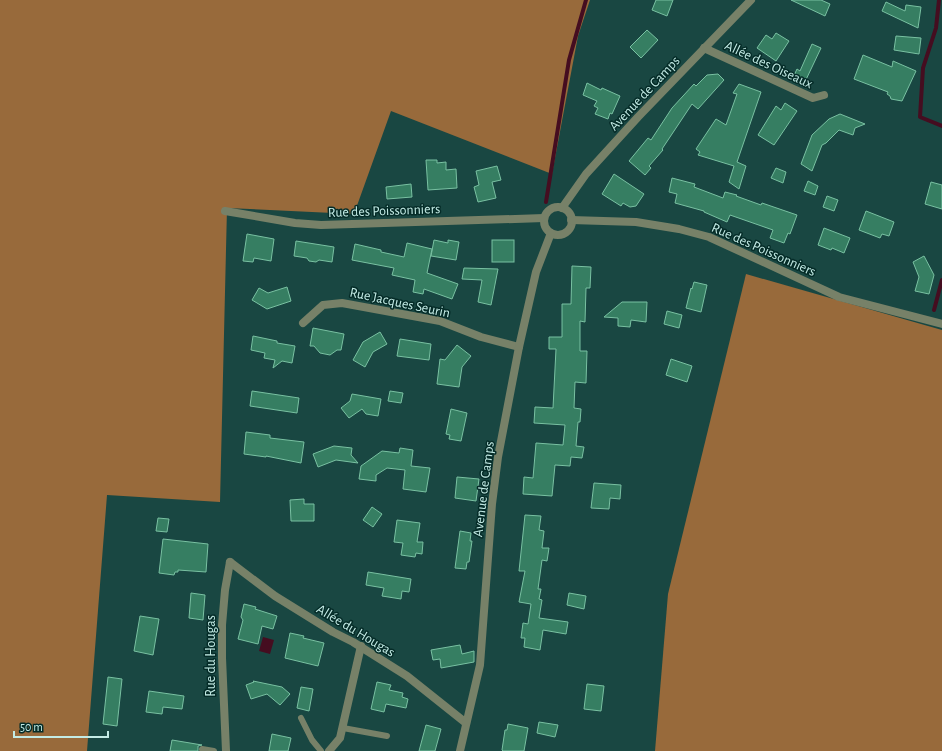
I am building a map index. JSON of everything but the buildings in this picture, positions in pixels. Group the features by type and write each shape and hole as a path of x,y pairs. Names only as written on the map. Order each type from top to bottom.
{"street":[{"name":"Avenue de Camps","path":"562,208 586,174 638,117 751,0"},
{"name":"Allée des Oiseaux","path":"704,48 813,98 824,95"},
{"path":"553,208 562,208 570,214 570,227 559,235 551,233 545,226 544,218 549,210 553,208"},
{"name":"Rue des Poissonniers","path":"226,211 295,223 321,225 544,218"},
{"name":"Rue des Poissonniers","path":"571,220 636,222 679,228 709,237 839,297 942,324"},
{"name":"Avenue de Camps","path":"460,751 480,665 492,504 498,457 519,347 536,272 551,233"},
{"name":"Rue Jacques Seurin","path":"303,323 323,305 342,303 440,321 481,337 519,347"},
{"name":"Allée du Hougas","path":"230,562 275,596 333,632 361,646 407,676 466,723"},
{"name":"Rue du Hougas","path":"226,751 222,625 225,590 230,562"},
{"path":"329,751 340,738 361,646"}],"lane":[{"path":"301,718 312,740 321,751"},
{"path":"342,728 387,736"},
{"path":"202,749 214,751"}],"shaded area":[{"path":"0,0 590,0 578,36 552,174 391,111 354,214 227,208 220,502 107,495 87,751 0,751"},
{"path":"746,274 942,330 942,751 655,751 668,594"},
{"path":"263,637 274,640 270,654 259,651"}],"waterway":[{"path":"546,202 569,60 586,0"},
{"path":"939,0 936,28 923,68 920,117 942,126"},
{"path":"934,310 942,280"}]}
